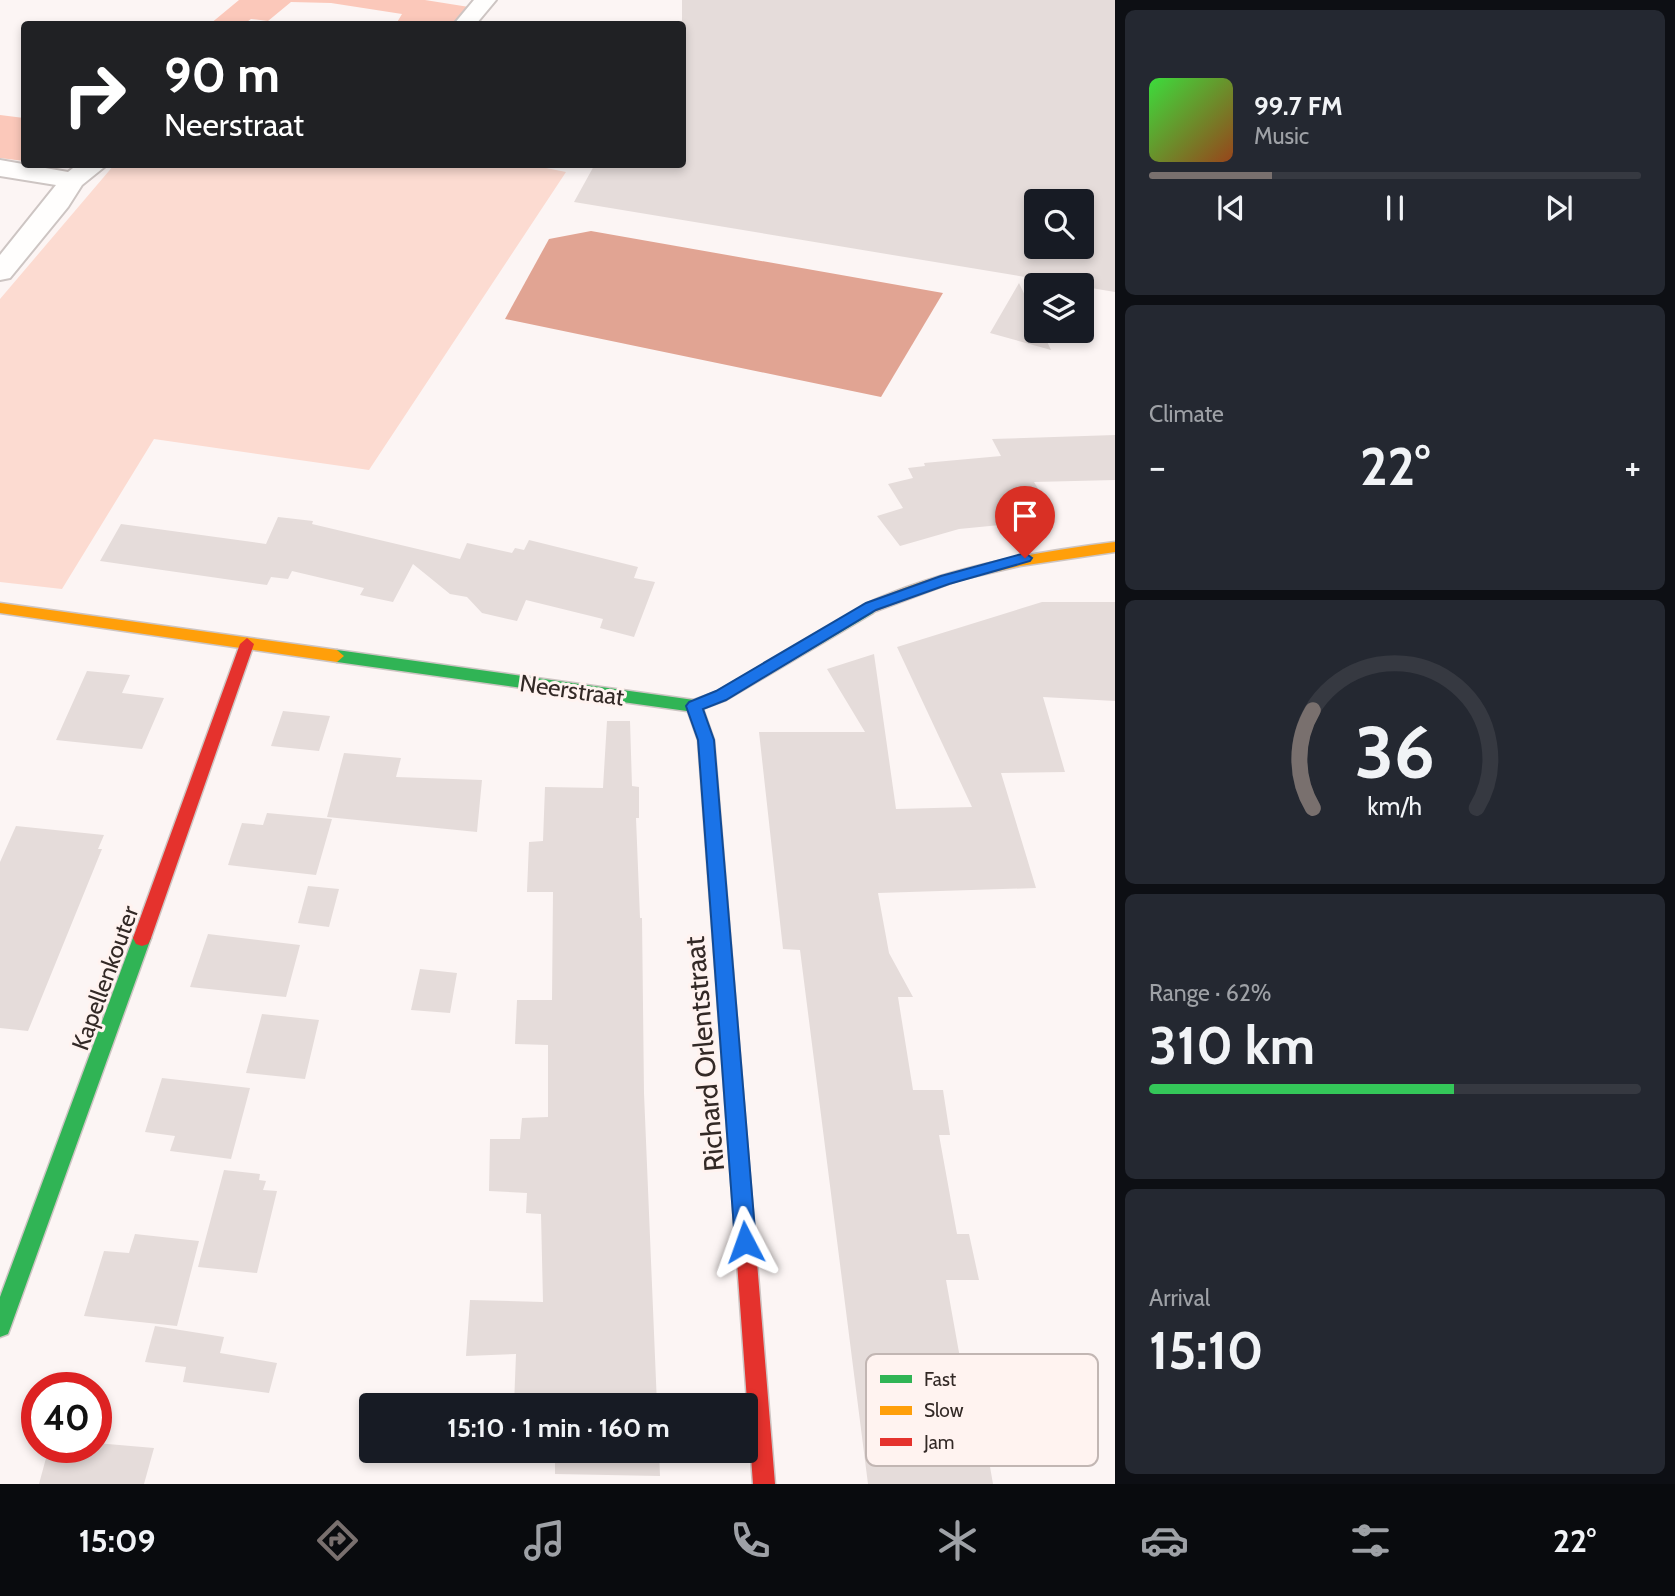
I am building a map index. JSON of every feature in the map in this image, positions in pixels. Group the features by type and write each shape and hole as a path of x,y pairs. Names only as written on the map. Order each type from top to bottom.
{"street":[{"path":"468,21 485,0"},
{"path":"0,167 72,180"},
{"path":"0,272 59,202 72,180 90,168"},
{"path":"694,706 721,696 871,607 946,579 1025,558 1115,547"},
{"name":"Neerstraat","path":"0,608 694,706"},
{"name":"Kapellenkouter","path":"0,1326 218,732 222,705 247,644"},
{"name":"Richard Orlentstraat","path":"694,706 706,740 764,1484"}],"shaded area":[{"path":"239,0 425,0 469,7 457,21 398,21 402,14 331,3 291,2 268,21 214,21"},
{"path":"0,115 21,118 21,161 0,158"},
{"path":"111,168 546,168 566,172 369,470 154,439 62,589 0,582 0,299"},
{"path":"591,231 943,293 881,397 505,319 549,239"}],"building":[{"path":"682,0 1115,0 1115,292 1094,289 1094,273 1024,273 1024,277 574,202 593,168 686,168 686,21 682,21"},
{"path":"1019,283 1024,294 1024,342 990,333"},
{"path":"1026,343 1048,343 1051,350"},
{"path":"1115,435 1115,480 1034,482 1043,497 1029,499 1040,521 959,529 900,546 877,516 903,508 888,484 913,478 908,468 925,466 924,463 1001,456 992,439"},
{"path":"278,517 313,521 312,524 460,559 467,543 512,553 515,548 524,550 529,540 638,567 634,578 655,582 634,637 600,628 603,619 526,600 517,621 482,613 467,597 450,594 413,564 393,602 360,595 364,588 292,571 288,579 271,577 267,585 100,561 121,524 266,544"},
{"path":"1042,602 1115,602 1115,701 1043,697 1065,772 1001,773 1036,888 878,893 889,953 913,997 898,997 913,1090 943,1090 950,1135 939,1135 957,1234 969,1234 979,1280 946,1280 959,1354 866,1354 866,1466 990,1466 993,1484 868,1484 800,950 783,949 759,732 865,732 827,669 874,654 896,809 972,807 897,647"},
{"path":"87,671 130,675 122,693 164,698 142,749 56,740"},
{"path":"283,711 330,716 319,751 271,746"},
{"path":"607,721 630,721 632,786 639,787 639,818 636,818 642,918 644,1093 656,1393 514,1393 516,1354 466,1356 470,1300 543,1302 541,1214 526,1213 527,1193 489,1191 490,1139 520,1139 522,1118 548,1117 548,1045 515,1044 517,1000 552,1000 553,892 527,892 529,842 543,841 545,787 603,788"},
{"path":"344,753 401,758 396,777 482,780 477,832 327,817"},
{"path":"267,813 332,819 316,875 228,865 242,823 263,825"},
{"path":"16,826 104,835 98,849 102,849 28,1031 0,1028 0,862"},
{"path":"308,886 339,889 329,927 298,923"},
{"path":"208,934 300,945 286,997 190,987"},
{"path":"420,969 457,973 450,1013 411,1010"},
{"path":"262,1014 319,1020 305,1079 246,1073"},
{"path":"162,1078 250,1088 231,1159 170,1151 175,1136 145,1132"},
{"path":"224,1170 260,1174 259,1180 266,1181 263,1190 277,1191 257,1273 198,1267"},
{"path":"135,1234 199,1241 177,1326 84,1316 104,1251 129,1253"},
{"path":"155,1326 224,1337 220,1353 277,1363 269,1393 183,1382 186,1367 145,1362"},
{"path":"112,1444 154,1448 144,1484 39,1484 45,1463 112,1463"},
{"path":"555,1463 659,1463 660,1476 555,1474"}],"traffic: fast":[{"path":"337,656 694,706 721,696 868,609"},
{"path":"0,1326 142,938"}],"traffic: slow":[{"path":"868,609 927,584 989,567 1115,547"},
{"path":"0,608 337,656"},
{"path":"694,706 706,740 747,1262"}],"traffic: jam":[{"path":"142,938 247,644"},
{"path":"747,1262 764,1484"}],"route":[{"path":"745,1242 706,740 694,706 721,696 871,607 946,579 1025,558"}]}
